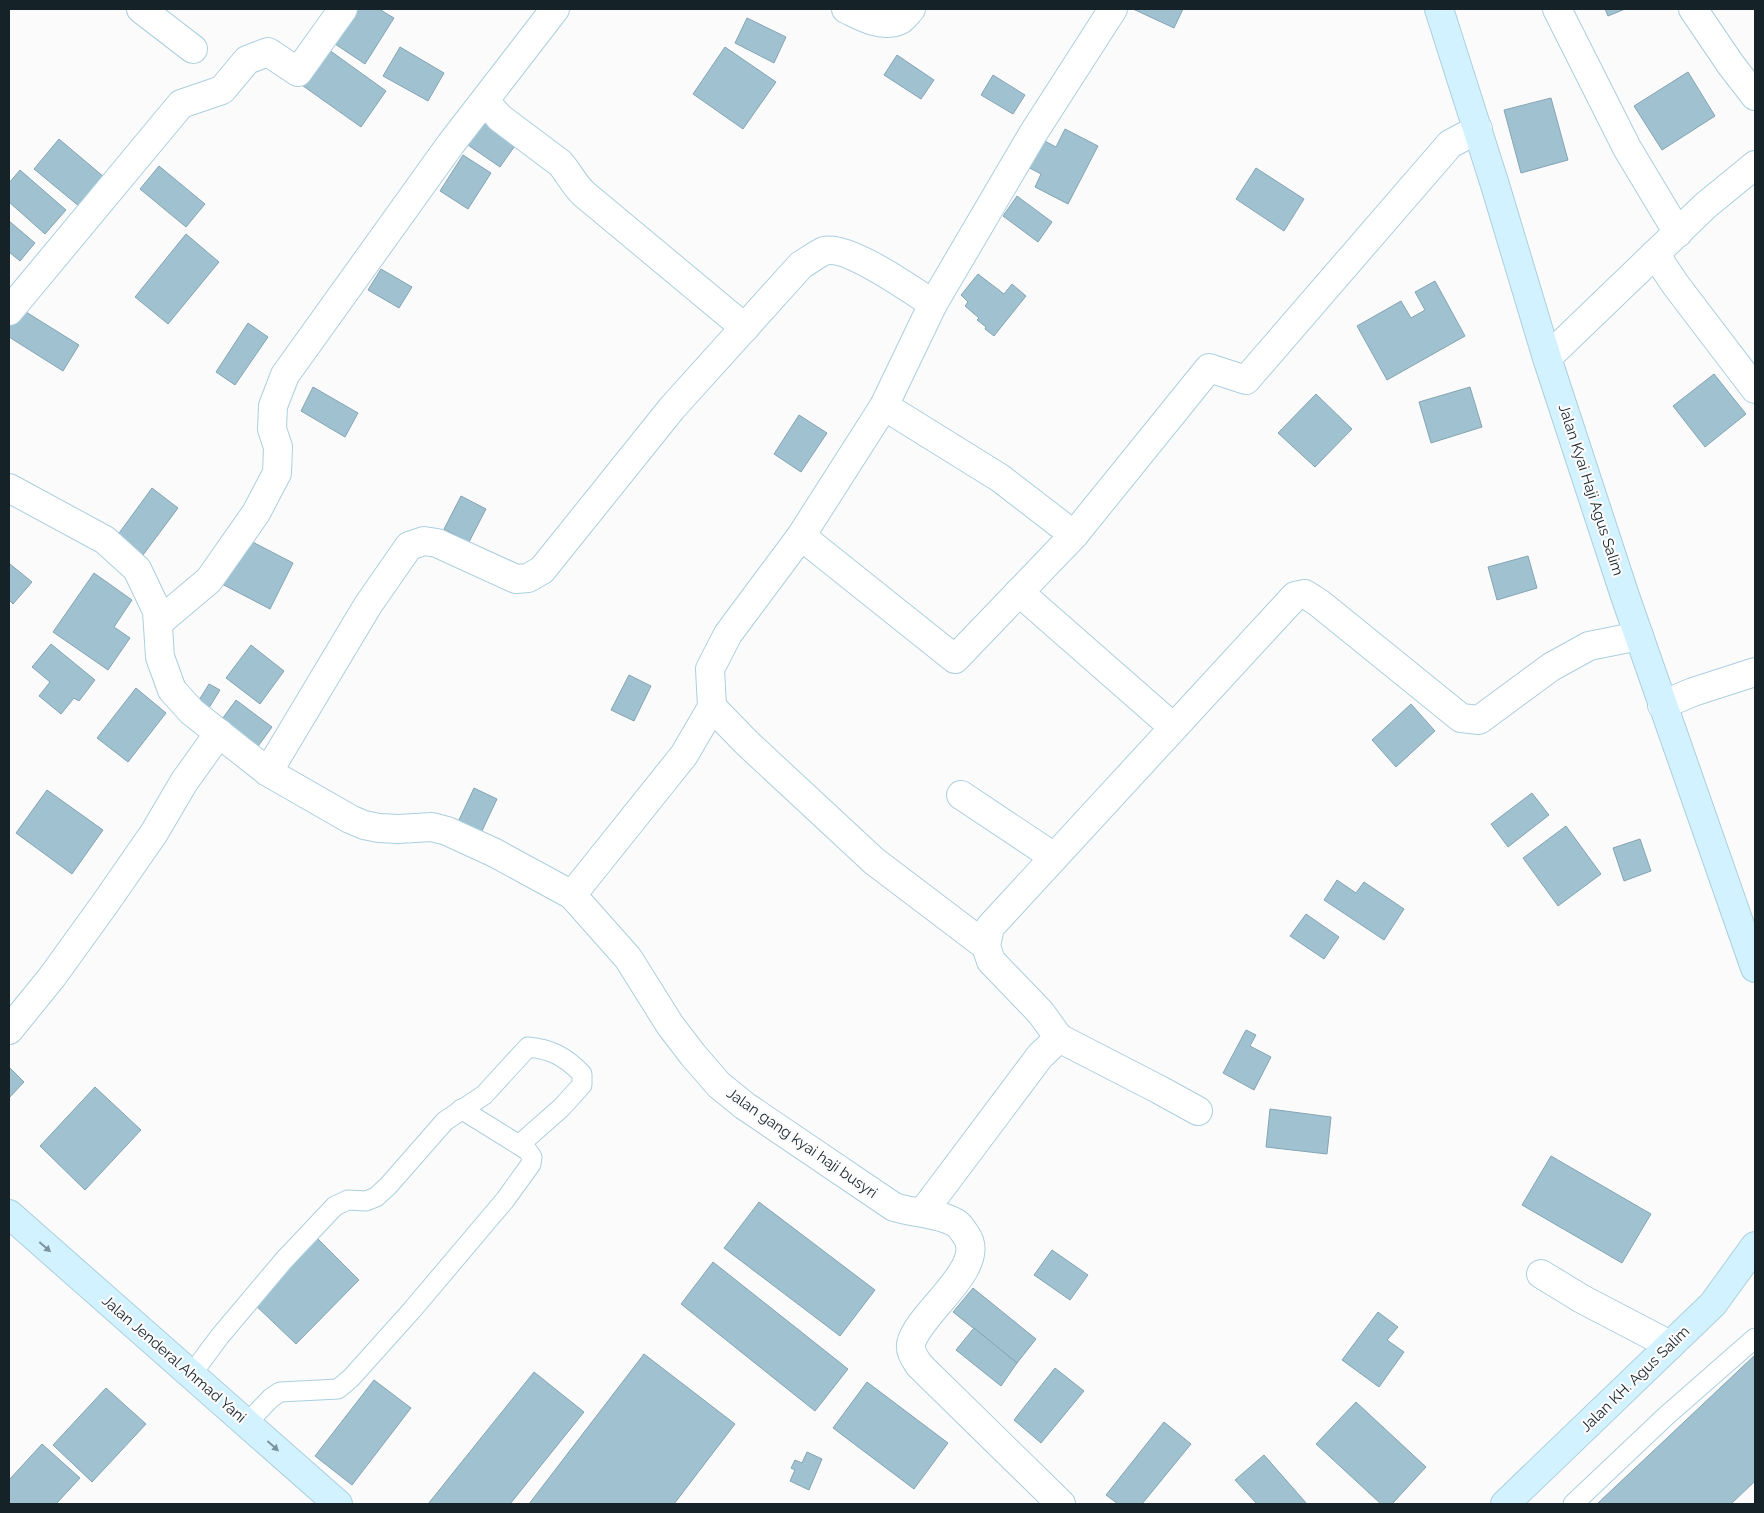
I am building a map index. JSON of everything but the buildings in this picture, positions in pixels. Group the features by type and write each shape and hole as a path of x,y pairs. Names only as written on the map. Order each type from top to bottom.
{"street":[{"path":"142,9 193,49"},
{"path":"9,311 181,104 222,90 247,60 268,52 298,72 343,9"},
{"path":"158,623 209,580 256,513 277,474 278,447 272,429 273,406 285,375 450,145 555,9"},
{"path":"846,9 869,20 889,23 901,20 911,9"},
{"path":"572,895 684,755 712,707 710,669 728,634 801,536 884,406 933,304 1034,132 1113,9"},
{"name":"Jalan Kyai Haji Agus Salim","path":"1438,9 1478,129 1547,358 1662,705 1755,968"},
{"path":"1557,9 1627,148 1678,233"},
{"path":"1693,9 1730,65 1755,96"},
{"path":"485,102 500,118 560,163 575,186 584,194 745,328"},
{"path":"801,536 955,659 1074,535 1210,368 1246,380 1450,144 1478,129"},
{"path":"1547,358 1705,206 1755,164"},
{"path":"268,772 368,605 409,546 424,541 437,543 516,579 528,578 542,570 672,408 801,265 826,251 846,253 870,265 933,304"},
{"path":"1655,254 1675,284 1755,390"},
{"path":"884,406 1000,478 1074,535"},
{"name":"Jalan gang kyai haji busyri","path":"9,488 105,540 137,569 157,611 160,657 172,690 192,712 268,772 364,825 398,829 432,827 447,831 495,853 572,895 628,958 670,1025 719,1085 745,1106 894,1207 908,1212 923,1212 958,1224 969,1240 972,1254 966,1267 918,1330 911,1343 911,1352 919,1365 1061,1504"},
{"path":"1019,592 1173,727"},
{"path":"1198,1111 1059,1038 1042,1013 991,961 986,946 990,927 1173,727 1295,596 1300,594 1305,594 1319,603 1461,718 1479,720 1551,667 1589,646 1639,636"},
{"path":"1662,705 1693,692 1755,672"},
{"path":"712,707 747,743 874,861 986,946"},
{"path":"9,1030 52,977 104,905 154,833 184,782 219,733"},
{"path":"961,795 1054,857"},
{"path":"923,1212 1040,1056 1059,1038"},
{"name":"Jalan Jenderal Ahmad Yani","path":"9,1214 338,1504"},
{"name":"Jalan KH. Agus Salim","path":"1505,1504 1713,1304 1755,1246"},
{"path":"1541,1274 1582,1299 1670,1345"}],"lane":[{"path":"191,1375 220,1336 284,1260 335,1206 348,1200 366,1200 376,1197 445,1121 484,1095 528,1046 545,1048 572,1063 582,1074 582,1085 561,1108 519,1145"},
{"path":"247,1423 271,1398 280,1392 338,1390 351,1378 418,1302 504,1200 531,1164 532,1157 527,1150 461,1109"},
{"path":"1573,1504 1666,1416 1755,1338"}]}
